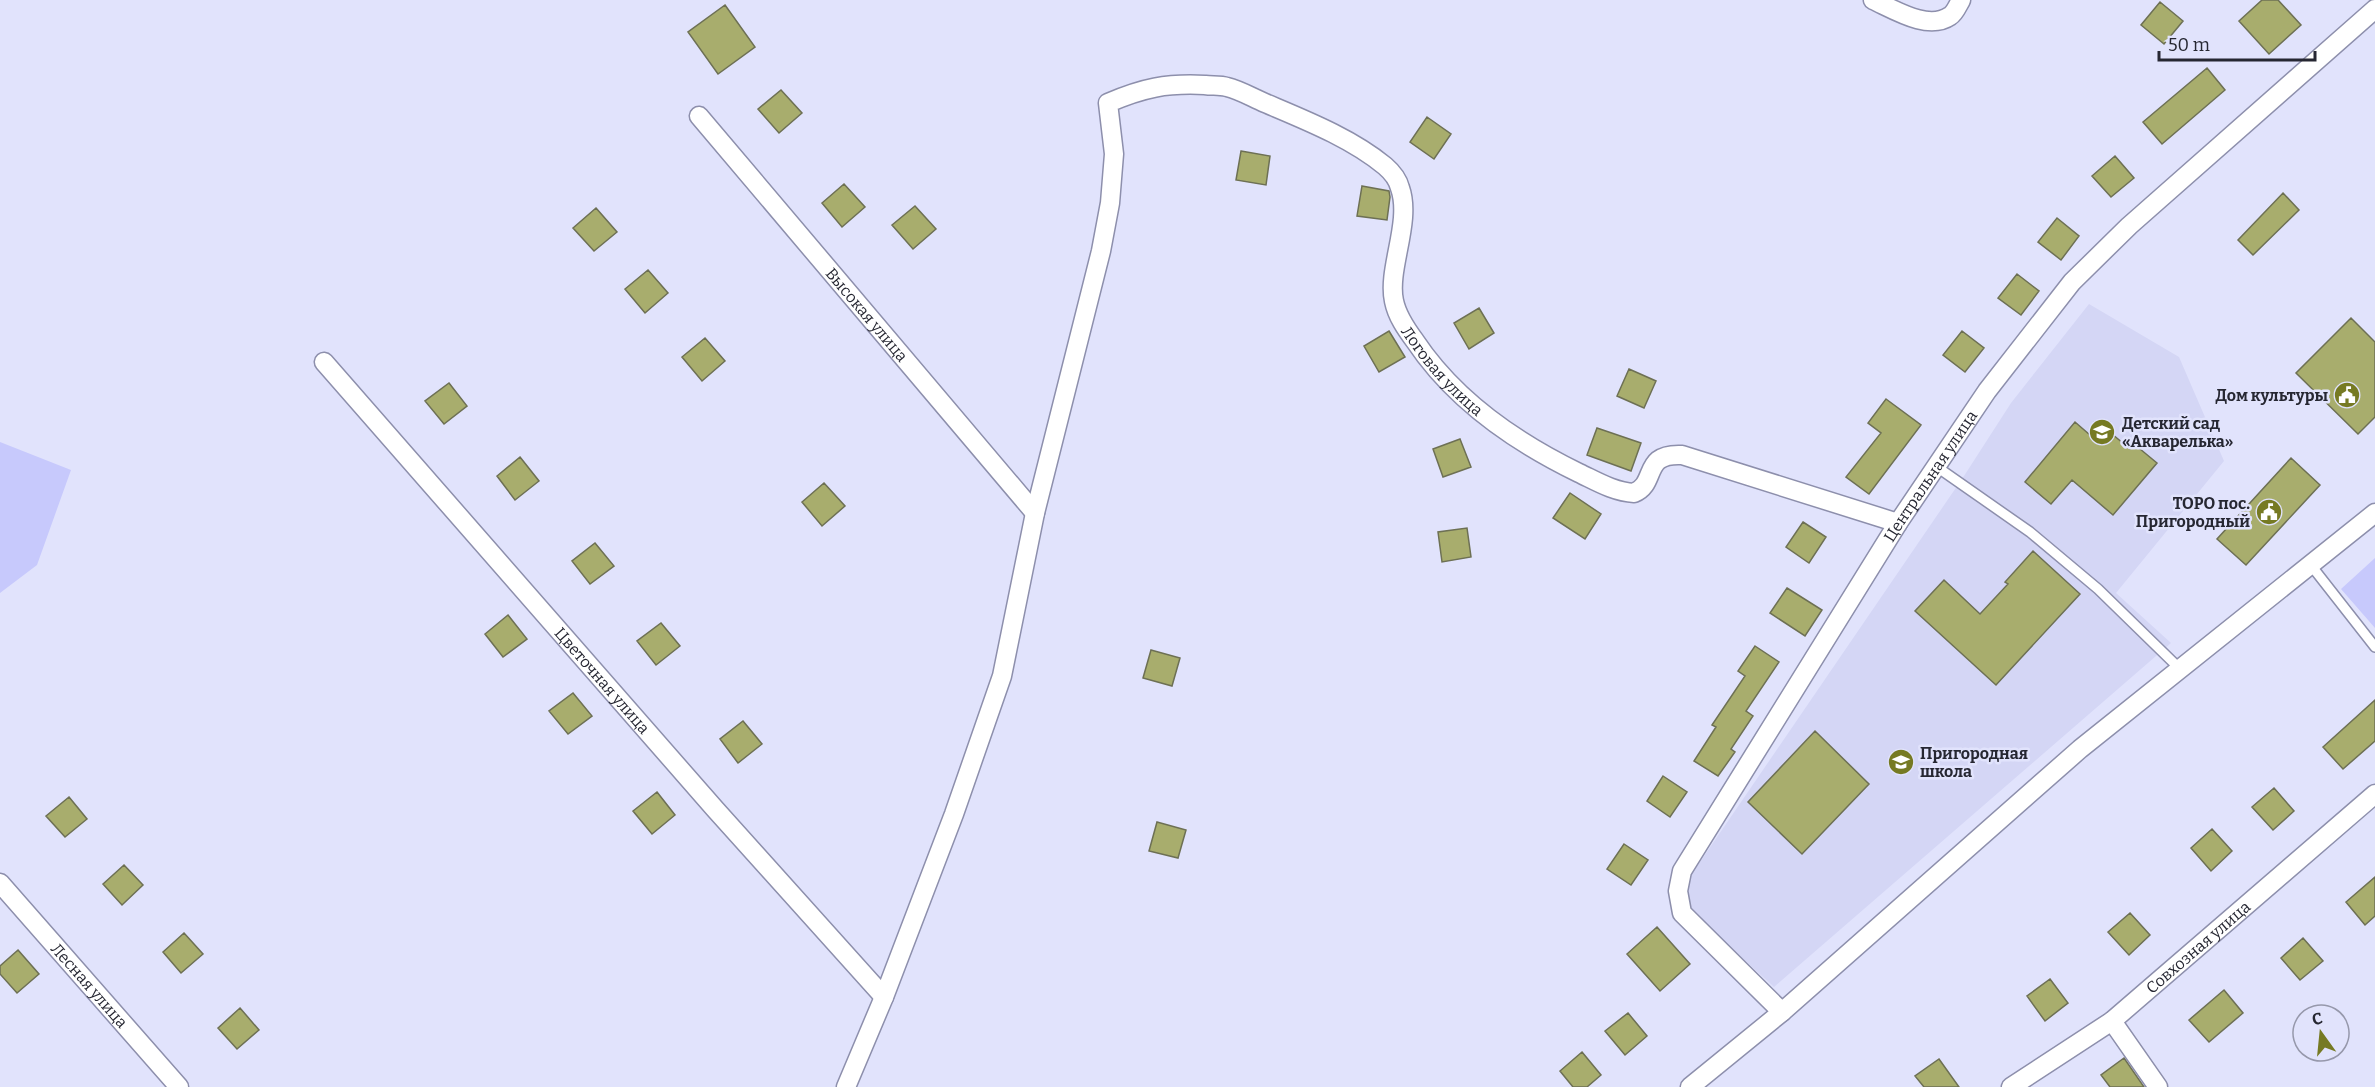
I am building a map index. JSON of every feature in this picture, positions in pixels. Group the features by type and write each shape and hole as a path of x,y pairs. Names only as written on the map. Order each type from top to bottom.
{"street":[{"path":"1873,0 1907,15 1936,22 1952,15 1961,0"},
{"name":"Центральная улица","path":"1782,1012 1682,913 1678,891 1682,871 1898,523 1987,391 2072,282 2129,226 2375,9"},
{"name":"Логовая улица","path":"1035,513 1101,251 1110,204 1114,154 1108,102 1138,90 1177,83 1227,87 1291,114 1348,142 1385,166 1394,176 1403,199 1401,241 1392,289 1398,314 1425,357 1445,379 1480,412 1540,454 1614,489 1634,493 1643,486 1656,462 1671,454 1682,454 1898,523"},
{"name":"Высокая улица","path":"699,116 1035,513"},
{"name":"Цветочная улица","path":"324,362 715,809 884,998"},
{"path":"846,1087 884,998 954,814 1002,676 1035,513"},
{"path":"1690,1087 1782,1012 2080,749 2375,513"},
{"name":"Совхозная улица","path":"2011,1087 2112,1021 2375,794"},
{"name":"Лесная улица","path":"0,883 179,1087"},
{"path":"2112,1021 2158,1087"}],"lane":[{"path":"1937,467 2030,532 2098,589 2149,637 2178,669"},
{"path":"2310,564 2375,647"}],"shaded area":[{"name":"Пригородная школа","path":"2089,304 2179,357 2224,461 2116,593 2171,643 1774,987 1691,911 1687,881 1964,476 2011,403"},
{"path":"0,442 71,470 37,565 0,593"},
{"path":"2375,558 2375,628 2341,589"}],"building":[{"path":"2262,0 2278,0 2301,25 2269,54 2239,21"},
{"path":"2160,2 2183,21 2164,44 2141,25"},
{"path":"725,5 755,47 718,74 688,32"},
{"path":"2207,68 2225,90 2162,144 2143,122"},
{"path":"781,90 802,113 779,133 758,109"},
{"path":"1427,117 1451,134 1434,159 1410,142"},
{"path":"1241,151 1270,156 1266,185 1236,180"},
{"path":"2115,156 2134,178 2111,197 2092,176"},
{"path":"844,184 865,207 842,227 822,203"},
{"path":"1362,186 1389,191 1387,220 1357,216"},
{"path":"2283,193 2299,210 2253,255 2238,240"},
{"path":"915,206 936,229 913,249 892,225"},
{"path":"596,208 617,232 594,251 573,228"},
{"path":"2057,218 2079,236 2061,260 2038,242"},
{"path":"648,270 668,293 645,313 625,289"},
{"path":"2017,274 2039,291 2021,315 1998,298"},
{"path":"1479,308 1494,333 1469,349 1454,323"},
{"name":"Дом культуры","path":"2351,318 2375,342 2375,417 2358,434 2296,373"},
{"path":"1389,331 1405,357 1379,372 1364,346"},
{"path":"1962,331 1984,348 1965,372 1943,355"},
{"path":"705,338 725,361 702,381 682,357"},
{"path":"1629,369 1656,381 1644,408 1617,396"},
{"path":"449,383 467,406 444,424 425,401"},
{"path":"1886,399 1921,425 1869,494 1846,477 1881,433 1868,423"},
{"path":"2075,422 2090,435 2100,424 2130,449 2134,444 2157,463 2113,515 2072,480 2051,504 2025,482"},
{"path":"1597,428 1641,443 1631,471 1587,455"},
{"path":"1460,439 1471,467 1443,477 1433,449"},
{"path":"520,457 539,481 515,500 497,476"},
{"name":"ТОРО пос. Пригородный","path":"2291,458 2320,485 2246,565 2217,539"},
{"path":"824,483 845,506 822,526 802,502"},
{"path":"1570,493 1601,514 1585,539 1553,518"},
{"path":"1803,522 1826,537 1809,563 1786,547"},
{"path":"1467,528 1471,557 1442,562 1438,532"},
{"path":"595,543 614,566 590,584 572,561"},
{"path":"2033,551 2080,594 1996,685 1915,611 1944,580 1980,614 2008,584 2005,582"},
{"path":"1787,588 1822,610 1805,636 1770,613"},
{"path":"508,615 527,639 503,657 485,634"},
{"path":"661,623 680,646 656,665 637,641"},
{"path":"1755,646 1779,662 1746,711 1753,716 1731,749 1735,752 1718,776 1694,761 1716,727 1712,725 1745,676 1738,671"},
{"path":"1151,650 1180,658 1172,686 1143,678"},
{"path":"573,693 592,716 568,734 549,711"},
{"path":"2375,700 2375,741 2343,769 2323,747"},
{"path":"743,721 762,744 738,763 720,739"},
{"path":"1815,731 1869,784 1802,854 1748,802"},
{"path":"1663,776 1687,792 1670,817 1647,801"},
{"path":"2274,788 2294,811 2273,830 2252,807"},
{"path":"657,792 675,815 652,834 633,811"},
{"path":"69,797 87,819 65,837 46,816"},
{"path":"1157,822 1186,830 1178,858 1149,851"},
{"path":"2212,829 2232,851 2211,871 2191,848"},
{"path":"1624,844 1648,860 1631,885 1607,869"},
{"path":"124,865 143,885 122,905 103,884"},
{"path":"2375,877 2375,916 2365,925 2346,902"},
{"path":"2130,913 2150,935 2129,955 2108,932"},
{"path":"1657,927 1690,964 1660,991 1627,954"},
{"path":"184,933 203,954 181,973 163,952"},
{"path":"2303,938 2323,961 2300,980 2281,958"},
{"path":"18,950 39,974 17,993 0,974 0,966"},
{"path":"2050,979 2068,1003 2045,1021 2027,996"},
{"path":"2224,990 2243,1013 2209,1042 2189,1020"},
{"path":"240,1008 259,1030 237,1049 218,1028"},
{"path":"1628,1013 1647,1036 1625,1055 1605,1031"},
{"path":"1582,1052 1601,1075 1587,1087 1573,1087 1560,1071"},
{"path":"2124,1058 2144,1087 2110,1087 2101,1075"},
{"path":"1939,1059 1959,1087 1924,1087 1915,1076"}],"place":[{"name":"Дом культуры","path":"2347,395"},
{"name":"Детский сад «Акварелька»","path":"2102,432"},
{"name":"ТОРО пос. Пригородный","path":"2269,512"},
{"name":"Пригородная школа","path":"1901,762"}]}
